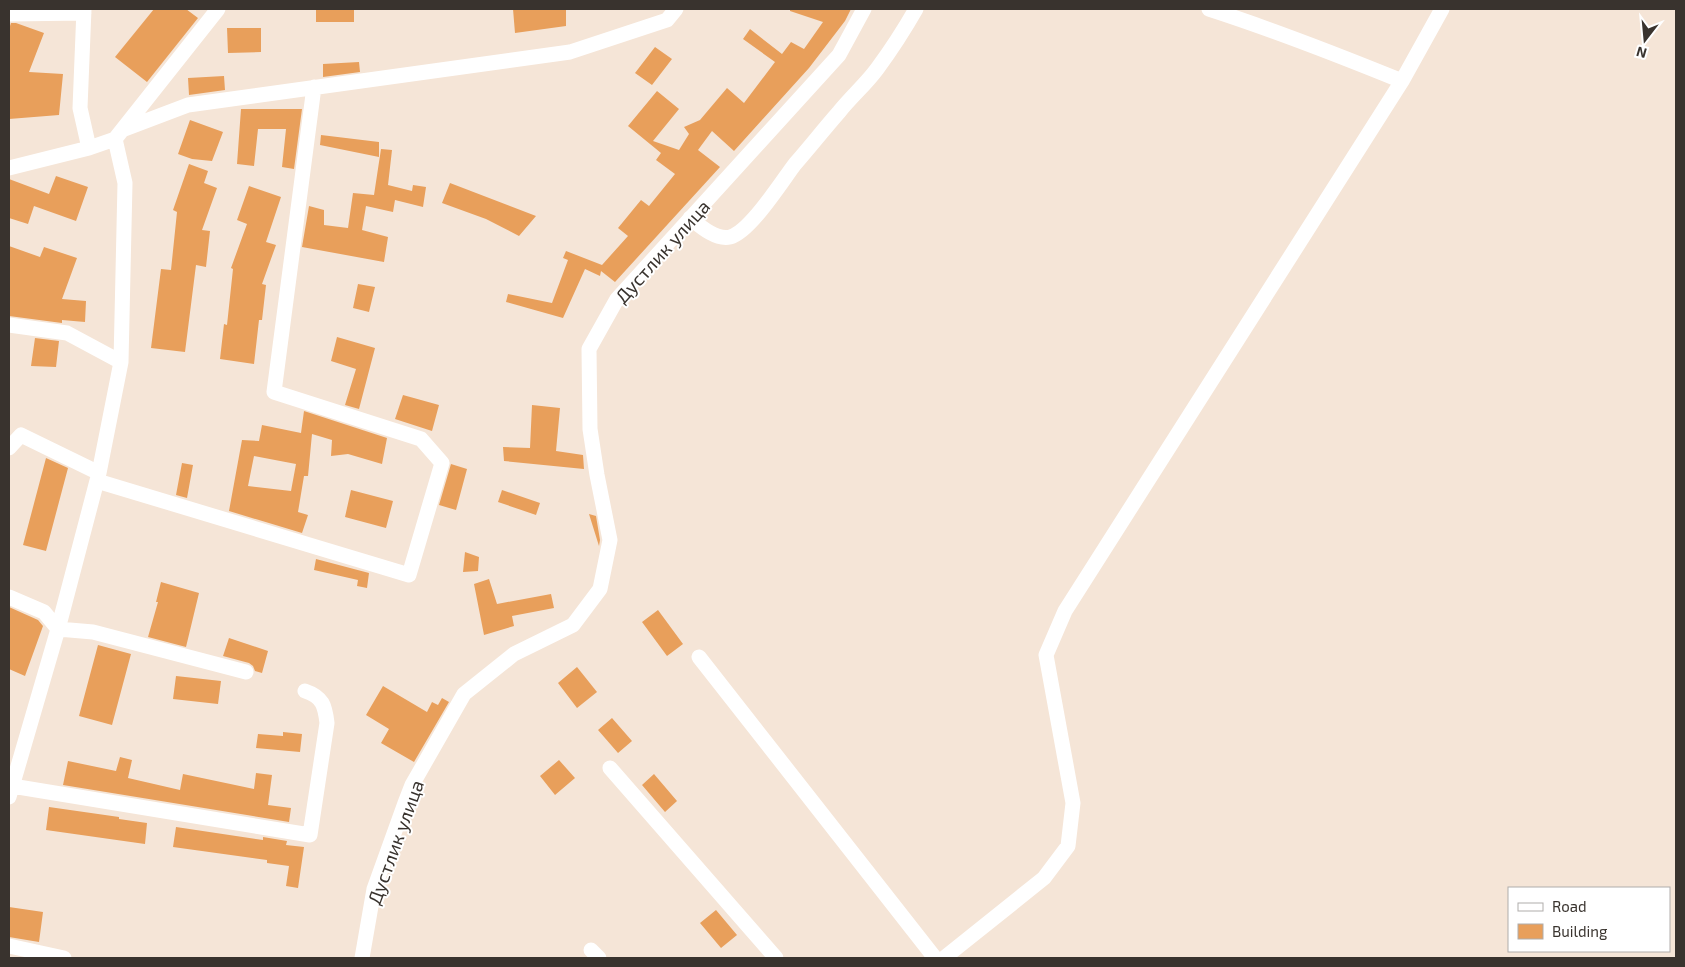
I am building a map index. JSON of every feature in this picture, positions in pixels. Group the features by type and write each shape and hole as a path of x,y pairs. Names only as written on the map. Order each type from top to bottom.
{"street":[{"path":"218,9 118,135 125,183 121,362 98,477 58,629 15,751 10,791 310,835 327,724 326,708 316,695 305,692"},
{"path":"9,168 89,148 188,104 570,52 667,20 676,9"},
{"name":"Дустлик улица","path":"362,958 374,889 405,803 412,786 464,694 514,654 573,625 600,589 610,540 590,429 589,349 617,299 839,54 864,9"},
{"path":"690,218 701,227 720,237 730,237 739,233 762,209 814,142 875,72 916,9"},
{"path":"1209,9 1244,20 1402,81"},
{"path":"944,958 1044,878 1068,846 1074,803 1046,655 1065,611 1402,81 1442,9"},
{"path":"9,14 84,11 80,108 89,148"},
{"path":"9,448 20,435 98,477 409,576 442,463 421,439 274,392 314,87"},
{"path":"9,325 67,333 121,362"},
{"path":"9,597 44,612 58,629 93,632 246,672"},
{"path":"698,657 935,958"},
{"path":"610,768 776,958"},
{"path":"9,946 64,958"}],"building":[{"path":"154,9 186,9 198,18 147,82 115,57"},
{"path":"316,9 354,9 354,22 316,22"},
{"path":"513,9 566,9 566,26 515,33"},
{"path":"790,9 851,9 845,21 809,68 734,151 712,131 698,150 720,167 615,282 601,271 600,276 585,269 563,318 506,302 508,294 552,303 568,260 563,258 566,251 602,265 628,236 618,228 641,200 649,206 675,174 656,160 661,153 628,126 657,91 679,109 653,141 679,150 689,134 684,127 700,120 727,88 744,103 775,62 743,39 750,29 782,54 791,42 804,49 823,22 790,11"},
{"path":"11,23 44,33 29,72 63,74 59,115 9,119 9,29"},
{"path":"227,28 261,28 261,52 228,53"},
{"path":"655,47 672,59 652,85 635,73"},
{"path":"359,62 360,72 323,77 323,64"},
{"path":"224,76 225,90 189,95 188,78"},
{"path":"241,109 302,109 294,169 282,167 286,129 258,129 254,166 237,164"},
{"path":"190,120 223,132 212,161 192,159 178,154"},
{"path":"321,135 379,142 379,157 320,145"},
{"path":"381,149 392,150 388,185 412,191 413,185 426,187 423,207 395,200 393,212 366,206 362,230 388,237 384,262 302,247 309,206 324,210 324,225 348,228 353,193 374,195"},
{"path":"189,164 208,171 204,183 217,188 202,230 210,231 206,267 196,265 185,352 151,348 161,269 171,270 177,212 173,210"},
{"path":"56,176 88,187 76,221 34,206 28,224 9,218 9,179 49,194"},
{"path":"450,183 536,216 519,236 486,219 442,203"},
{"path":"249,186 281,197 266,242 276,245 262,284 266,285 262,320 259,320 254,364 220,359 224,324 227,325 233,269 231,268 247,224 237,220"},
{"path":"9,246 40,257 44,247 77,258 62,299 86,301 85,322 62,320 62,323 9,316"},
{"path":"358,284 375,287 369,312 353,308"},
{"path":"337,337 375,348 359,409 345,405 356,369 331,361"},
{"path":"35,338 59,341 56,367 31,366"},
{"path":"403,395 439,405 432,431 395,419"},
{"path":"532,405 560,408 556,451 583,455 584,469 504,461 503,447 530,448"},
{"path":"304,411 387,438 382,464 348,454 331,456 332,440 312,434 308,476 304,476 298,512 308,515 302,533 229,511 242,440 259,441 262,425 301,433","holes":["254,456 296,464 291,491 248,486"]},
{"path":"46,458 68,468 46,551 23,545"},
{"path":"182,463 193,465 187,498 176,495"},
{"path":"451,464 467,469 456,510 439,505"},
{"path":"351,490 393,501 386,528 345,517"},
{"path":"502,490 540,503 536,515 498,502"},
{"path":"589,514 596,516 600,540 599,546"},
{"path":"465,552 479,557 478,571 463,572"},
{"path":"316,559 369,573 367,588 357,586 358,580 314,570"},
{"path":"489,579 497,604 551,594 554,608 512,616 514,626 484,635 474,584"},
{"path":"161,582 199,593 186,647 148,637 158,602 156,602"},
{"path":"9,607 38,620 43,626 25,676 9,669"},
{"path":"658,610 683,644 667,656 642,622"},
{"path":"229,638 268,651 262,673 255,671 249,663 223,656"},
{"path":"98,645 131,654 112,725 79,716"},
{"path":"577,667 597,692 577,708 558,683"},
{"path":"176,676 221,681 218,704 173,699"},
{"path":"383,686 427,712 432,702 438,705 442,698 449,702 414,762 381,743 389,729 366,715"},
{"path":"612,718 632,741 618,753 598,730"},
{"path":"283,732 302,734 300,752 256,748 258,734 283,736"},
{"path":"120,757 132,760 128,778 180,790 183,774 254,789 256,773 272,775 268,805 291,808 289,822 63,785 68,761 116,771"},
{"path":"559,760 575,778 555,795 540,776"},
{"path":"654,774 677,801 665,812 642,785"},
{"path":"49,807 147,823 145,844 46,830"},
{"path":"176,827 263,840 263,837 287,841 286,845 304,847 298,888 286,886 289,866 267,863 267,860 173,847"},
{"path":"9,907 43,912 39,942 9,937"},
{"path":"716,910 737,935 721,948 700,923"}]}
